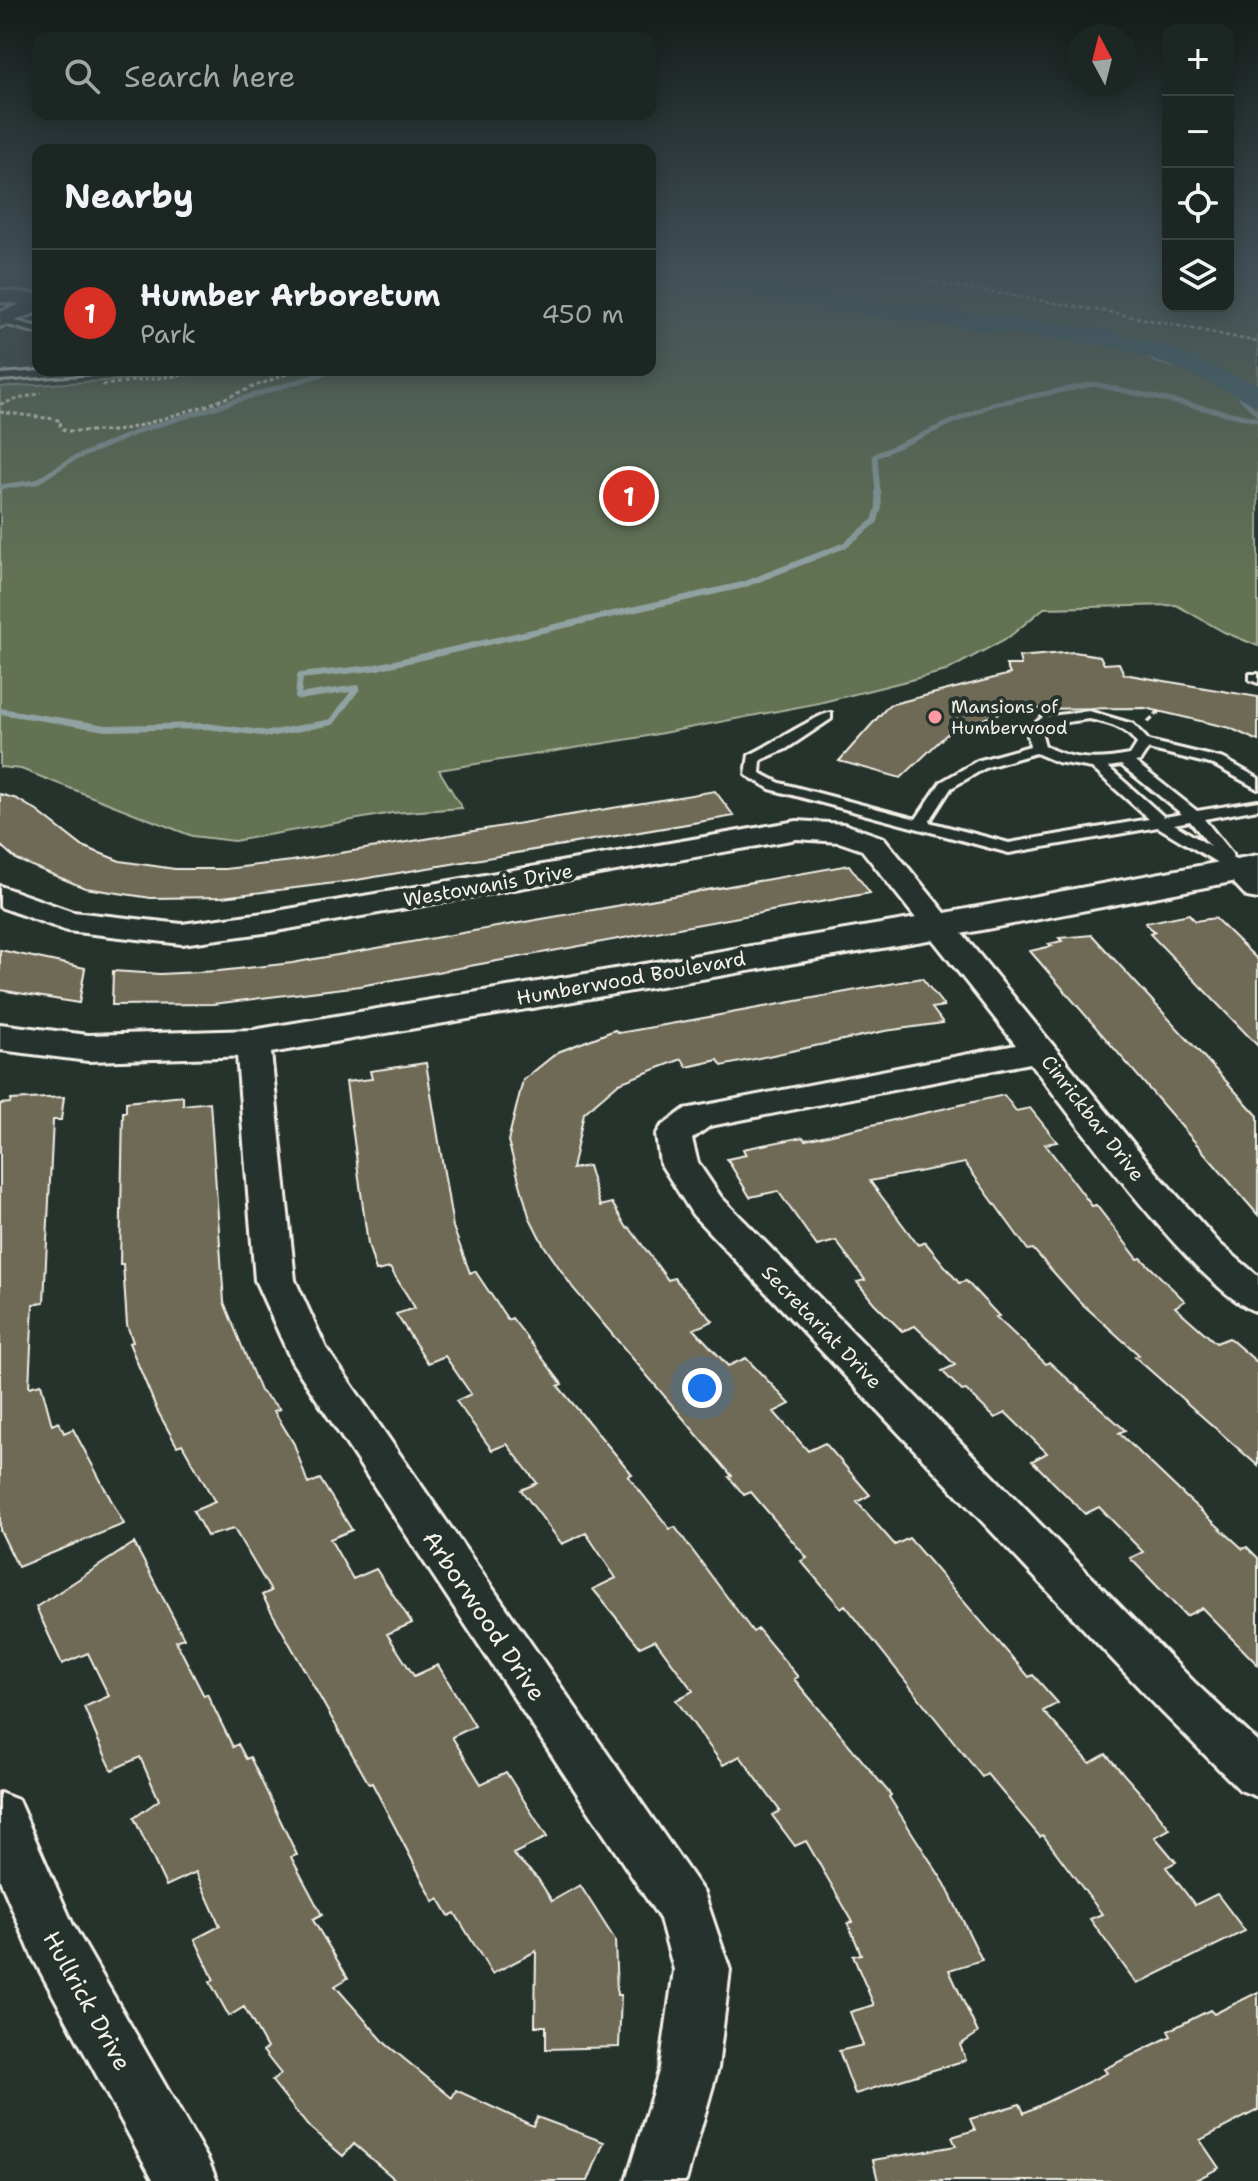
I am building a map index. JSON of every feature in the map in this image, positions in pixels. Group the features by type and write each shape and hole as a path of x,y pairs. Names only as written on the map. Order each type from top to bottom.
{"street":[{"name":"Westowanis Drive","path":"0,896 14,904 67,921 182,934 271,922 797,830 858,836 873,844 940,926"},
{"name":"Humberwood Boulevard","path":"0,1037 88,1048 253,1043 1251,875"},
{"name":"Cinrickbar Drive","path":"940,926 1092,1119 1206,1253 1258,1298"},
{"name":"Arborwood Drive","path":"253,1043 275,1280 307,1352 685,1910 702,1970 689,2068 656,2181"},
{"name":"Secretariat Drive","path":"1039,1051 698,1117 674,1135 672,1147 694,1189 707,1206 1178,1697 1258,1775"},
{"name":"Hullrick Drive","path":"0,1816 52,1940 187,2181"}],"lane":[{"path":"0,377 32,375"},
{"path":"1089,715 1122,723 1140,735 1144,744 1135,758 1099,767 1056,759 1038,748 1034,730 1048,720 1089,715"},
{"path":"826,716 781,746 754,758 753,775 775,786 1009,848 1258,805"},
{"path":"1144,744 1213,760 1242,771 1258,785"},
{"path":"920,824 946,785 982,764 1038,748"},
{"path":"1125,761 1195,817 1251,875"},
{"path":"1099,767 1162,823 1251,875"}],"path":[{"path":"109,376 128,383"},
{"path":"89,386 180,376"},
{"path":"0,412 53,418 61,421 60,426 65,431 117,431 208,405 281,376"},
{"path":"0,404 49,391"}],"shaded area":[{"path":"0,372 32,372 32,376 150,376 121,380 0,387"}],"green space":[{"path":"1258,372 1258,646 1224,632 1176,605 1044,608 1009,637 946,671 819,703 642,737 439,770 462,808 392,813 234,841 192,836 21,769 0,767 0,387 150,376"}],"building":[{"name":"Mansions of Humberwood","path":"1074,652 1100,656 1104,664 1119,663 1124,674 1258,697 1258,741 1230,728 1145,708 1010,709 948,733 901,778 839,761 889,705 1010,674 1006,665 1021,665 1019,657"},
{"path":"715,791 734,816 351,881 222,897 151,898 85,888 17,860 0,845 0,794 17,799 37,811 82,846 120,861 175,869 225,869 292,861"},
{"path":"849,865 870,893 360,986 213,1004 112,1005 113,971 160,974 292,963"},
{"path":"1189,914 1195,921 1215,918 1258,960 1258,1046 1150,934 1155,932 1145,923"},
{"path":"1092,935 1258,1116 1258,1215 1030,951 1052,946 1049,944 1062,941 1059,938"},
{"path":"0,950 85,968 79,1003 0,990"},
{"path":"922,978 944,1006 932,1008 943,1023 885,1031 722,1066 718,1060 687,1067 682,1059 619,1083 584,1113 572,1169 588,1166 600,1206 612,1203 627,1228 668,1280 674,1278 713,1321 694,1329 728,1366 746,1358 790,1404 774,1412 808,1451 825,1443 870,1495 857,1502 895,1545 909,1538 1029,1677 1033,1675 1058,1703 1043,1711 1090,1763 1106,1754 1150,1804 1170,1829 1155,1837 1176,1862 1166,1867 1195,1905 1217,1894 1245,1931 1137,1984 1090,1919 1102,1914 1043,1835 1040,1837 987,1774 982,1777 845,1605 841,1608 801,1561 807,1558 751,1492 744,1495 729,1477 732,1476 573,1288 543,1244 529,1216 508,1141 523,1080 558,1052 615,1030 619,1033"},
{"path":"426,1063 453,1227 470,1273 475,1271 508,1320 512,1318 562,1384 558,1386 632,1474 628,1476 670,1529 675,1527 753,1632 758,1629 798,1677 794,1679 891,1795 889,1797 945,1884 982,1960 949,1970 978,2033 960,2045 966,2060 855,2094 839,2051 863,2045 850,2012 874,2005 853,1956 861,1954 848,1923 853,1922 806,1841 795,1846 772,1815 780,1811 740,1756 723,1765 676,1700 693,1691 655,1640 640,1647 593,1589 616,1578 586,1533 562,1544 521,1490 537,1483 507,1444 492,1450 456,1401 471,1394 445,1356 428,1363 396,1314 415,1308 390,1268 376,1271 368,1244 346,1082 372,1079 370,1071"},
{"path":"1004,1095 1016,1111 1030,1108 1057,1142 1045,1144 1092,1206 1096,1205 1138,1259 1141,1258 1185,1301 1175,1307 1216,1343 1229,1338 1258,1363 1258,1466 1135,1357 1139,1355 1079,1301 1033,1249 1028,1250 965,1163 870,1181 918,1245 925,1242 959,1283 966,1281 999,1316 996,1317 1046,1364 1049,1362 1125,1430 1119,1433 1243,1549 1247,1547 1258,1558 1258,1665 1202,1608 1186,1616 1130,1558 1143,1552 1099,1507 1085,1514 1032,1461 1047,1453 1006,1413 995,1418 966,1390 962,1391 942,1371 955,1365 915,1326 902,1331 874,1303 857,1282 865,1280 836,1241 817,1246 778,1191 750,1197 727,1159 746,1155 743,1149 803,1137 805,1140"},
{"path":"183,1096 183,1105 210,1102 224,1302 260,1391 280,1409 274,1411 294,1444 308,1484 320,1479 352,1530 330,1539 353,1579 376,1569 412,1623 387,1634 414,1676 438,1665 475,1726 452,1737 481,1784 506,1772 547,1837 513,1854 538,1879 552,1901 580,1885 615,1940 617,1995 621,1995 619,2047 546,2049 546,2026 535,2026 536,1951 492,1974 455,1913 449,1916 439,1899 434,1902 372,1783 369,1784 262,1595 271,1591 234,1529 207,1536 193,1511 215,1502 182,1444 177,1446 157,1410 129,1343 133,1342 127,1325 123,1264 120,1264 123,1112 126,1112 126,1102"},
{"path":"64,1097 61,1120 53,1120 44,1302 33,1304 29,1387 41,1384 52,1425 59,1422 64,1433 73,1429 124,1524 18,1567 0,1530 0,1104 10,1103 11,1100"},
{"path":"134,1543 184,1638 176,1641 204,1696 207,1694 233,1747 238,1744 246,1759 250,1757 297,1855 291,1857 322,1915 313,1920 348,1978 335,1986 386,2044 452,2098 456,2090 533,2126 537,2117 604,2142 588,2181 397,2181 354,2144 343,2156 307,2125 272,2081 281,2074 263,2051 267,2048 244,2007 229,2016 210,1982 214,1980 195,1939 220,1926 196,1872 166,1886 134,1818 159,1800 140,1757 112,1770 84,1707 109,1696 88,1653 62,1664 36,1607"},
{"path":"1258,1992 1258,2110 1200,2140 1219,2168 1194,2181 878,2181 873,2160 956,2146 952,2137 975,2130 970,2119 1020,2104 1024,2113 1107,2073 1104,2069 1171,2036 1168,2031 1210,2010 1214,2014"}],"waterway":[{"path":"1200,372 1221,377 1258,414"},
{"path":"1208,372 1258,397"},
{"path":"0,487 36,482 71,460 144,429 316,376"},
{"path":"878,493 875,456 993,404 1094,384 1258,420"},
{"path":"0,711 106,728 207,726 269,734 332,722 357,688 298,697 300,676 372,668 743,585 845,545 875,521 879,507 878,491"}],"place":[{"name":"Humber Arboretum","path":"629,496"},
{"name":"Mansions of Humberwood","path":"935,717"}]}
